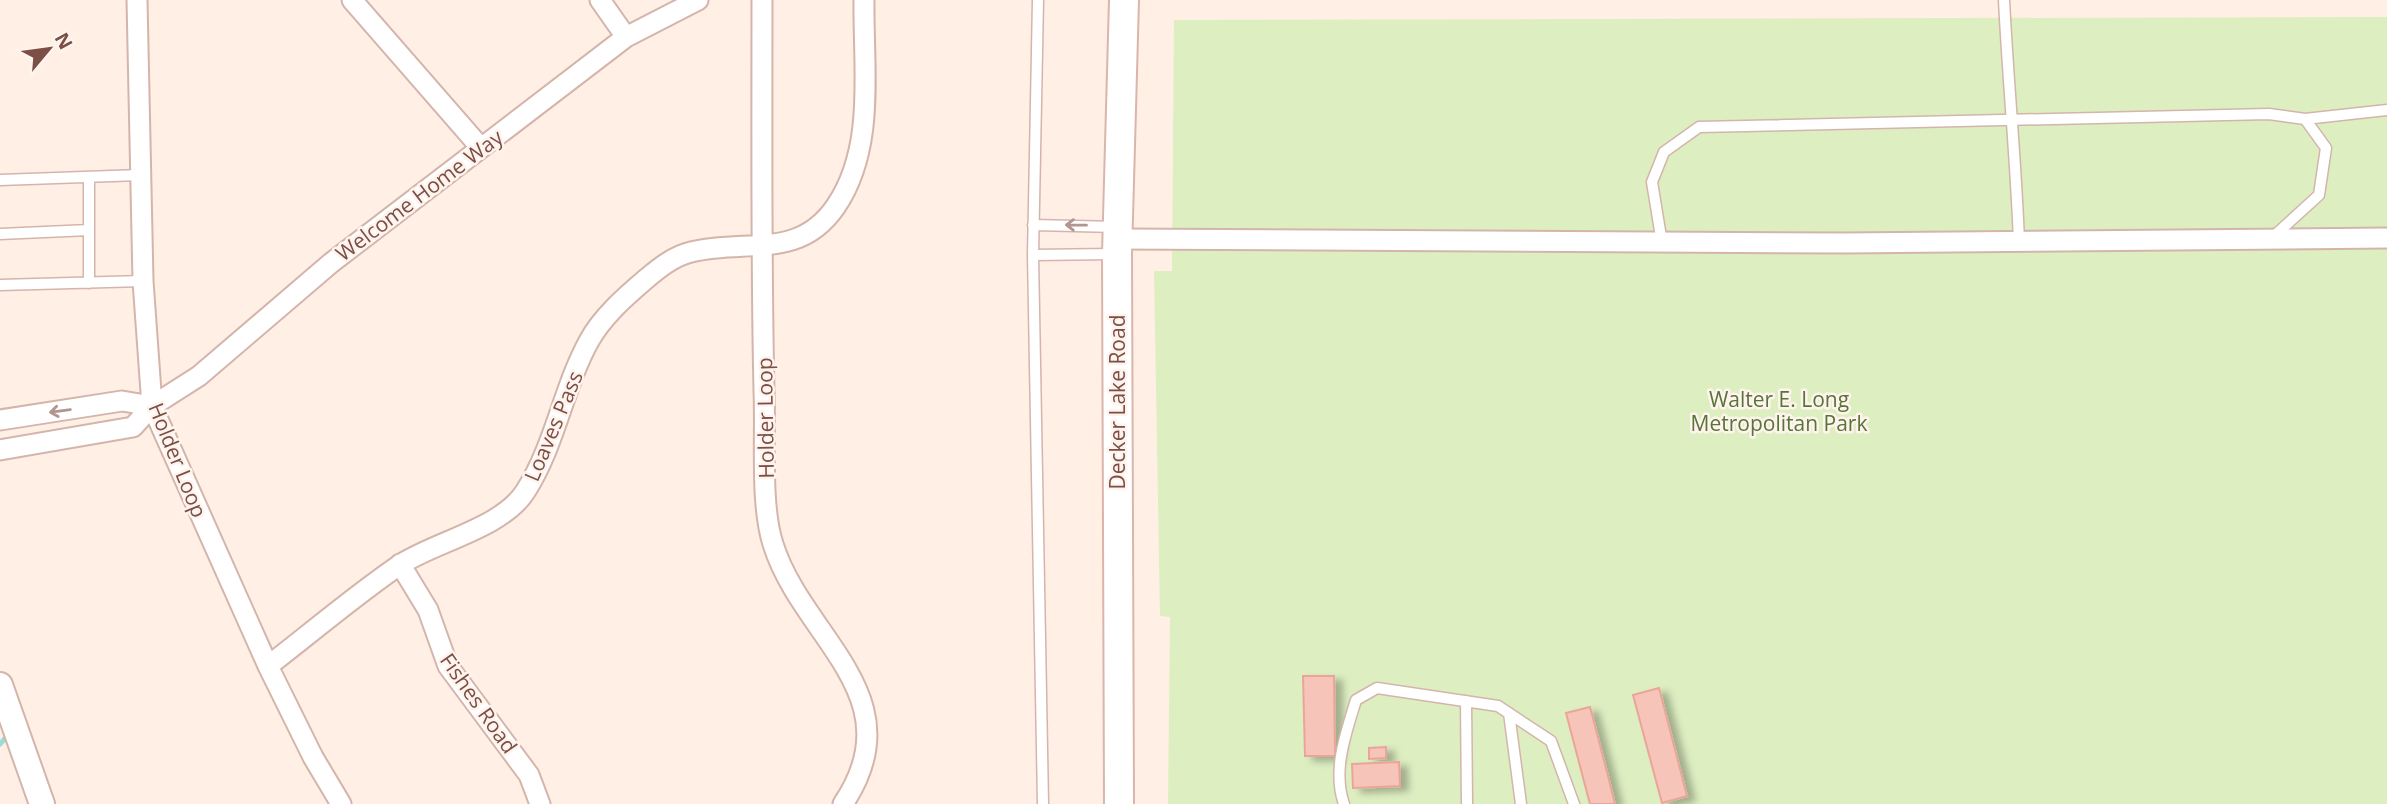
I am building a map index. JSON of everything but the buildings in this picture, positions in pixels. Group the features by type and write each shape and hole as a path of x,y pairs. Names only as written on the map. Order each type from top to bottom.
{"main road":[{"name":"Decker Lake Road","path":"1119,804 1118,240 1120,42 1124,0"}],"street":[{"name":"Holder Loop","path":"137,0 143,281 152,406 268,666 313,757 341,804"},
{"path":"352,0 481,148"},
{"path":"600,0 626,37"},
{"name":"Welcome Home Way","path":"0,450 133,428 152,406 199,376 331,263 626,37 698,0"},
{"name":"Holder Loop","path":"762,0 761,245 767,495 772,541 791,586 854,680 864,703 867,729 865,761 854,788 843,804"},
{"name":"Loaves Pass","path":"268,666 400,564 469,533 513,505 525,493 589,341 615,308 645,280 665,264 689,253 786,244 805,236 836,206 862,146 864,0"},
{"path":"1118,240 1662,243 2387,238"},
{"path":"0,420 122,401 152,406"},
{"path":"87,407 92,435"},
{"name":"Fishes Road","path":"400,564 428,610 448,666 529,775 540,804"},
{"path":"0,685 42,804"}],"lane":[{"path":"1038,0 1033,255 1043,804"},
{"path":"2004,0 2008,84 2014,120 2019,242"},
{"path":"1662,243 1652,181 1664,152 1699,127 2269,114 2305,119 2387,110"},
{"path":"2271,239 2319,195 2326,148 2305,119"},
{"path":"0,180 140,175"},
{"path":"89,177 89,283"},
{"path":"1033,225 1118,240"},
{"path":"0,234 89,230"},
{"path":"1033,255 1118,240"},
{"path":"0,285 143,281"},
{"path":"1344,804 1338,772 1356,700 1377,688 1499,706 1551,741 1574,804"},
{"path":"1466,701 1467,804"},
{"path":"1509,713 1521,804"}],"green space":[{"name":"Walter E. Long Metropolitan Park","path":"2387,17 2387,804 1168,804 1170,617 1160,616 1154,271 1172,271 1174,20"}],"waterway":[{"path":"0,744 7,736"}]}
